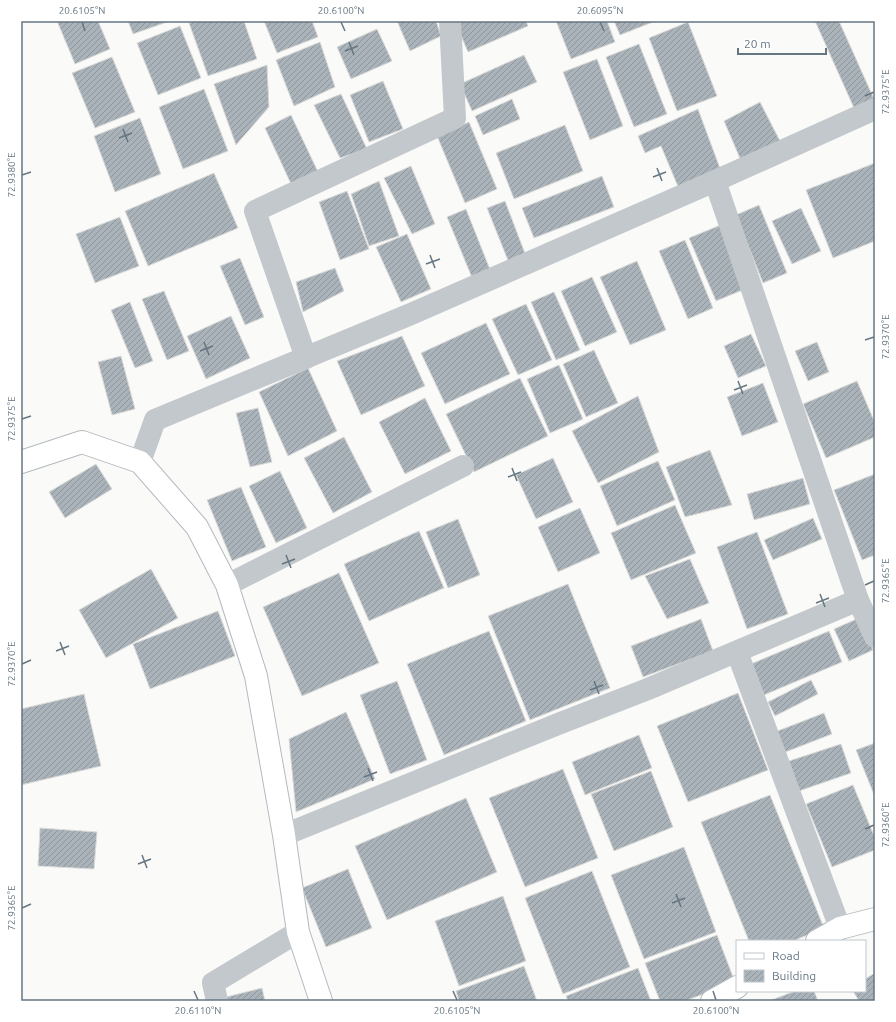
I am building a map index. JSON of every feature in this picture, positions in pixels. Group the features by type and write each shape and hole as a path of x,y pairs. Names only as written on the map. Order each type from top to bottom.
{"street":[{"path":"306,358 255,211 455,118 450,21"},
{"path":"140,462 155,420 418,310 715,181 875,109"},
{"path":"715,181 858,600 875,636"},
{"path":"21,462 82,442 140,462 197,526 227,585 256,676 284,835 298,932 321,1001"},
{"path":"227,585 463,466"},
{"path":"284,835 648,689 858,600"},
{"path":"737,652 840,928"},
{"path":"820,940 840,928 875,919"},
{"path":"217,1001 214,984 298,932"},
{"path":"712,1001 736,988"}],"building":[{"path":"57,21 98,21 110,49 75,64"},
{"path":"128,21 170,21 133,34"},
{"path":"195,21 244,21 257,59 208,76 189,23"},
{"path":"264,21 312,21 318,37 277,53"},
{"path":"397,21 436,21 441,36 410,51"},
{"path":"463,21 526,21 528,26 468,52 456,24"},
{"path":"556,21 607,21 615,42 571,59"},
{"path":"614,21 652,21 653,22 620,35"},
{"path":"815,21 839,21 874,99 854,108"},
{"path":"688,22 717,96 677,111 649,38"},
{"path":"180,26 201,78 158,95 137,43"},
{"path":"377,29 392,61 351,79 337,47"},
{"path":"320,42 335,87 294,106 276,60"},
{"path":"639,44 667,114 634,127 606,57"},
{"path":"524,55 537,82 472,111 460,84"},
{"path":"112,57 135,112 95,128 72,73"},
{"path":"597,59 623,126 590,140 563,72"},
{"path":"267,65 269,107 236,145 214,84"},
{"path":"383,81 403,129 369,142 350,95"},
{"path":"204,89 228,151 183,169 159,107"},
{"path":"341,94 367,149 340,158 314,105"},
{"path":"512,99 520,119 483,135 475,116"},
{"path":"760,102 781,143 742,163 724,121"},
{"path":"698,109 721,171 679,189 661,146 645,153 638,136"},
{"path":"291,115 319,174 292,186 265,128"},
{"path":"140,118 161,174 115,192 94,136"},
{"path":"469,122 497,189 465,203 437,136"},
{"path":"565,125 583,171 514,199 496,153"},
{"path":"875,163 875,241 833,258 806,190"},
{"path":"411,166 435,224 412,234 384,178"},
{"path":"214,173 238,228 148,266 125,211"},
{"path":"602,176 614,207 534,238 522,208"},
{"path":"379,181 399,236 369,246 351,194"},
{"path":"347,191 369,249 340,260 319,202"},
{"path":"505,201 526,256 509,263 487,208"},
{"path":"759,205 787,273 763,283 736,215"},
{"path":"801,208 821,251 792,264 772,221"},
{"path":"466,209 491,272 473,280 447,217"},
{"path":"120,217 139,266 95,283 76,234"},
{"path":"723,224 750,287 716,301 689,238"},
{"path":"407,234 431,289 401,302 376,247"},
{"path":"685,240 713,308 688,319 659,251"},
{"path":"240,258 264,317 245,325 220,266"},
{"path":"637,261 666,330 630,345 600,277"},
{"path":"335,268 344,291 303,312 296,282"},
{"path":"592,277 617,332 585,346 561,291"},
{"path":"164,291 189,351 167,360 142,299"},
{"path":"554,292 580,350 556,360 531,302"},
{"path":"130,302 153,361 135,368 111,310"},
{"path":"526,304 552,360 518,375 492,319"},
{"path":"231,316 250,358 206,379 187,336"},
{"path":"486,323 510,374 445,404 421,353"},
{"path":"751,334 766,366 738,378 724,346"},
{"path":"402,336 425,386 361,415 337,361"},
{"path":"817,342 829,372 808,381 795,351"},
{"path":"594,350 618,403 586,417 563,364"},
{"path":"121,356 135,409 112,415 98,362"},
{"path":"559,365 583,419 550,433 527,379"},
{"path":"308,368 337,431 288,456 259,392"},
{"path":"520,378 548,436 474,472 446,414"},
{"path":"857,381 875,423 875,437 826,458 803,404"},
{"path":"763,383 778,422 742,436 727,397"},
{"path":"638,396 659,452 598,483 572,431"},
{"path":"425,398 451,451 405,474 379,422"},
{"path":"258,408 272,462 250,467 236,413"},
{"path":"344,437 372,492 333,513 304,458"},
{"path":"710,450 732,505 685,517 666,467"},
{"path":"553,458 573,502 536,519 516,475"},
{"path":"658,461 675,500 617,526 600,486"},
{"path":"96,464 112,489 65,518 49,492"},
{"path":"280,471 307,528 276,543 249,486"},
{"path":"875,474 875,555 862,560 834,490"},
{"path":"803,478 810,504 754,520 747,494"},
{"path":"241,487 266,547 232,561 207,500"},
{"path":"675,505 696,553 631,580 611,533"},
{"path":"580,508 600,553 558,572 538,527"},
{"path":"813,518 822,539 773,560 764,540"},
{"path":"458,519 480,575 448,588 426,532"},
{"path":"419,531 444,588 369,621 344,564"},
{"path":"757,532 788,614 747,629 717,547"},
{"path":"690,559 709,603 667,619 645,576"},
{"path":"151,569 178,618 106,658 79,610"},
{"path":"339,573 379,663 302,696 263,607"},
{"path":"568,584 610,688 530,720 488,616"},
{"path":"218,611 235,656 150,689 133,644"},
{"path":"859,618 873,650 849,661 834,629"},
{"path":"701,619 713,651 643,677 631,646"},
{"path":"489,631 526,721 444,755 407,664"},
{"path":"829,631 842,662 764,695 751,664"},
{"path":"811,680 818,694 775,716 768,702"},
{"path":"397,681 427,760 390,774 360,695"},
{"path":"738,693 768,770 688,802 657,726"},
{"path":"84,694 101,766 21,785 21,709"},
{"path":"346,712 375,779 296,812 289,739"},
{"path":"824,713 832,734 783,753 775,732"},
{"path":"639,735 652,768 585,795 572,762"},
{"path":"875,743 875,797 856,750"},
{"path":"841,744 851,773 799,791 789,761"},
{"path":"563,769 598,858 525,887 489,798"},
{"path":"651,771 673,827 614,851 591,794"},
{"path":"853,785 875,838 875,850 832,867 806,804"},
{"path":"770,795 824,928 795,940 749,940 701,822"},
{"path":"466,798 497,872 387,920 355,846"},
{"path":"40,828 97,832 94,869 38,866"},
{"path":"684,847 716,932 644,959 611,875"},
{"path":"348,869 372,928 326,947 302,888"},
{"path":"592,871 630,967 563,994 525,898"},
{"path":"503,896 526,961 459,986 435,921"},
{"path":"717,935 735,982 685,1001 660,1001 645,963"},
{"path":"524,966 537,1001 459,1001 456,991"},
{"path":"638,968 651,1001 568,1001 566,996"},
{"path":"875,973 875,1001 859,1001 854,992 866,992 866,978"},
{"path":"262,988 265,1001 227,1001 226,997"},
{"path":"792,992 814,992 818,1001 769,1001"}]}
